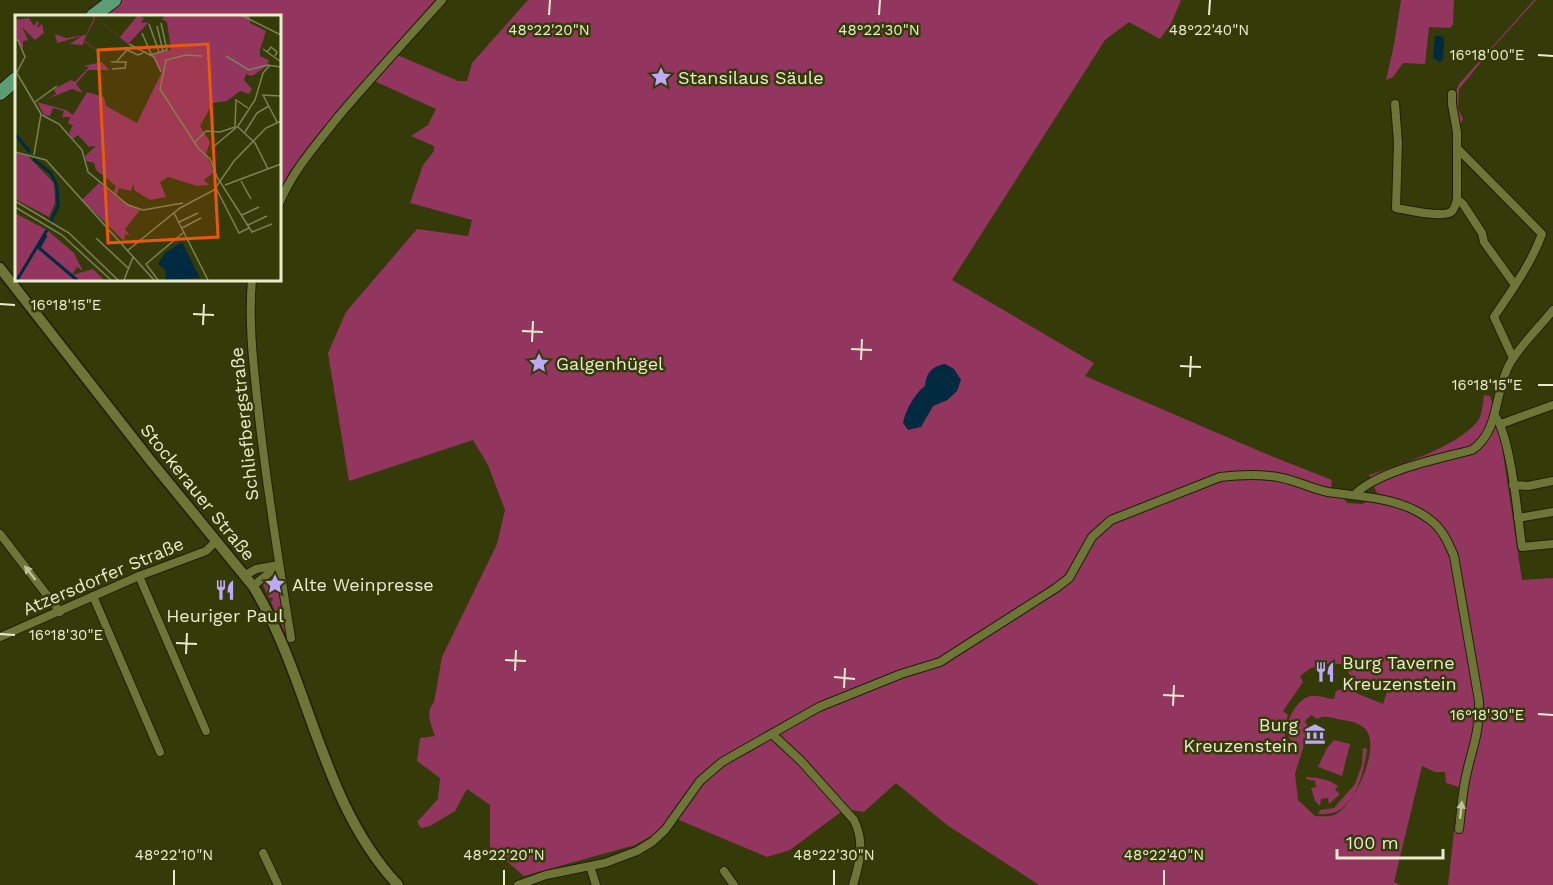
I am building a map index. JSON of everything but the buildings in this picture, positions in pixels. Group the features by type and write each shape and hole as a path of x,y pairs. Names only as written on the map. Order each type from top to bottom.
{"main road":[{"path":"94,15 114,0"},
{"path":"0,93 15,80"}],"street":[{"path":"280,202 288,182 306,157 358,93 442,0"},
{"path":"1395,105 1398,143 1396,208 1442,214 1454,210 1457,199 1458,149 1452,94"},
{"path":"1458,149 1542,234 1537,247 1494,317 1513,358"},
{"path":"1457,199 1463,204 1482,233 1484,242 1515,285"},
{"name":"Stockerauer Straße","path":"0,268 150,461 253,586 284,646 320,746 343,800 364,840 382,867 398,885"},
{"name":"Schliefbergstraße","path":"252,280 250,331 253,362 265,469 291,638"},
{"path":"1354,495 1362,488 1389,475 1419,464 1472,450 1482,441 1495,416 1502,382 1513,358 1553,310"},
{"path":"1501,424 1553,405"},
{"path":"1495,416 1501,424 1514,485 1522,548 1553,544"},
{"path":"518,885 546,875 590,866 637,851 652,842 665,830 700,781 722,762 819,707 901,674 940,662 1069,578 1092,537 1111,520 1220,477 1271,476 1325,491 1392,502 1419,512 1438,527 1445,536 1454,556 1479,701 1477,738 1464,790 1459,829"},
{"path":"1514,485 1528,486 1553,481"},
{"path":"1518,518 1553,512"},
{"path":"0,534 60,612"},
{"name":"Atzersdorfer Straße","path":"0,637 139,576 206,551 216,541"},
{"path":"244,576 256,569 279,565"},
{"path":"253,586 279,565"},
{"path":"139,576 206,731"},
{"path":"93,596 160,752"},
{"path":"772,734 801,761 854,820 859,830 861,854 853,885"},
{"path":"263,853 278,885"},
{"path":"590,866 596,885"},
{"path":"724,871 734,885"}],"shaded area":[{"path":"121,0 435,0 323,128 290,171 280,189 280,15 102,15"},
{"path":"528,0 1181,0 1171,24 1160,39 1129,22 1105,40 952,280 1094,363 1085,376 1332,480 1330,496 1344,498 1347,503 1363,504 1367,501 1389,497 1377,493 1369,475 1427,454 1455,440 1477,422 1484,395 1490,396 1498,420 1522,580 1553,578 1553,885 1448,885 1459,787 1446,783 1445,772 1435,772 1422,766 1394,882 1401,885 1039,885 947,825 896,783 864,812 845,809 790,850 767,857 672,817 660,831 635,845 524,876 490,847 490,805 467,789 455,811 430,826 421,828 417,822 438,799 440,778 417,761 420,738 435,736 429,714 434,702 442,657 497,544 505,510 488,465 473,440 349,481 328,353 346,312 417,229 468,236 472,220 410,203 423,165 434,151 434,146 411,136 428,125 436,109 372,80 395,54 458,81 467,81 472,63","holes":["925,386 957,391 947,400 933,406 919,391","1326,664 1341,664 1351,676 1342,689 1336,691 1334,699 1311,696 1298,704 1287,725 1289,737 1295,747 1285,740 1285,724 1288,715 1283,711 1303,682 1300,676 1311,668","1367,682 1387,692 1383,704 1356,693 1359,683","1311,715 1317,719 1327,717 1352,722 1364,728 1370,738 1368,763 1357,789 1342,810 1332,816 1315,816 1298,800 1295,774 1309,729 1305,721"]},
{"path":"1401,0 1454,0 1453,24 1450,28 1429,27 1425,64 1403,63 1393,77 1386,80 1394,45"},
{"path":"1536,0 1459,89 1458,108 1463,119 1459,126 1455,100 1459,84"},
{"path":"274,573 277,574 286,636 271,602 273,598 268,597 263,584"},
{"path":"1334,740 1350,744 1342,776 1318,767 1327,748"},
{"path":"1363,748 1367,749 1364,767 1354,795 1341,809 1333,813 1318,814 1320,810 1334,808 1355,784 1362,765"},
{"path":"1306,777 1331,782 1338,786 1335,790 1340,794 1329,804 1328,798 1321,799 1320,806 1315,801 1311,788 1316,787 1315,781 1306,779"}],"water":[{"path":"1435,36 1441,36 1444,39 1443,59 1439,62 1433,58"},
{"path":"945,364 954,369 961,380 957,391 947,400 933,406 921,427 908,430 903,423 911,403 925,386 930,371"}],"place":[{"name":"Stansilaus Säule","path":"661,77"},
{"name":"Galgenhügel","path":"539,363"},
{"name":"Alte Weinpresse","path":"275,584"},
{"name":"Heuriger Paul","path":"225,590"},
{"name":"Burg Taverne Kreuzenstein","path":"1325,672"},
{"name":"Burg Kreuzenstein","path":"1315,734"}]}
